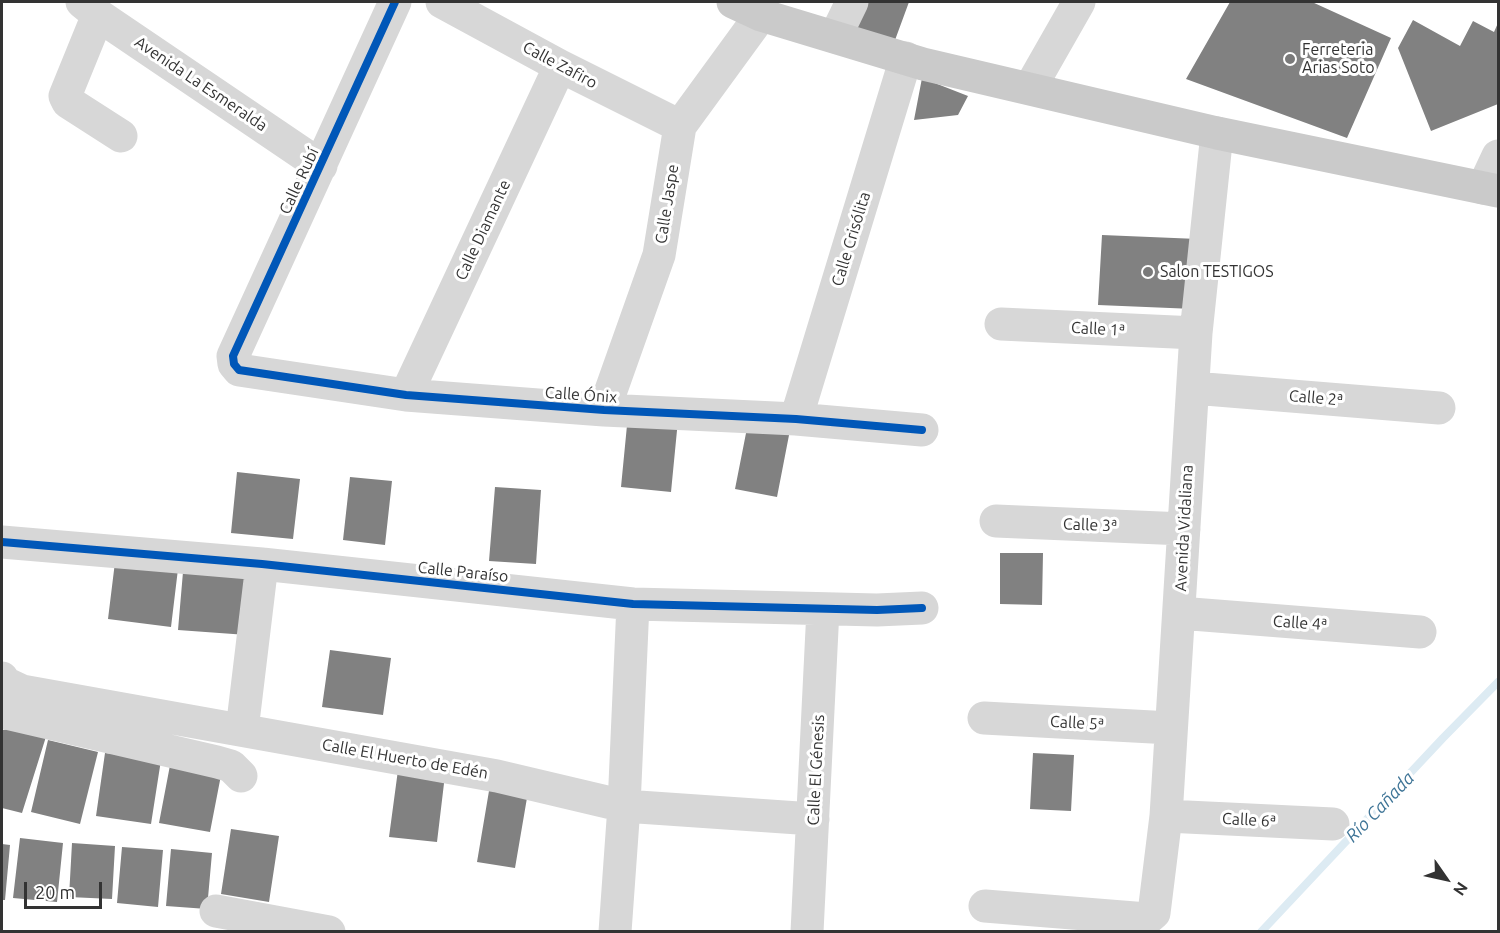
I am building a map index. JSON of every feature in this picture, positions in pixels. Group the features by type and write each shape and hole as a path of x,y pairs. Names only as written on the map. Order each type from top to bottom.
{"main road":[{"path":"747,8 906,58 1217,133 1490,189"}],"street":[{"name":"Calle Rubí","path":"239,370 234,364 233,356 395,2"},
{"name":"Calle Zafiro","path":"442,2 560,66 680,126"},
{"path":"835,37 852,2"},
{"path":"1030,88 1079,2"},
{"name":"Avenida La Esmeralda","path":"90,8 321,166"},
{"path":"90,8 65,96 68,102 121,136"},
{"name":"Calle Jaspe","path":"604,410 659,255 680,126 747,8"},
{"name":"Calle Crisólita","path":"796,419 906,58"},
{"name":"Calle Diamante","path":"406,395 560,66"},
{"name":"Avenida Vidaliana","path":"985,906 1147,920 1154,913 1166,816 1196,333 1217,133"},
{"path":"1490,189 1498,156"},
{"name":"Calle 1ª","path":"1001,324 1196,333"},
{"name":"Calle Ónix","path":"239,370 406,395 604,410 796,419 922,430"},
{"name":"Calle 2ª","path":"1193,388 1439,408"},
{"name":"Calle 3ª","path":"996,521 1185,529"},
{"name":"Calle Paraíso","path":"2,546 262,564 633,604 878,610 922,608"},
{"path":"242,730 262,564"},
{"path":"615,932 624,806 633,604"},
{"name":"Calle El Génesis","path":"807,932 823,609"},
{"name":"Calle 4ª","path":"1179,613 1420,632"},
{"name":"Calle El Huerto de Edén","path":"2,678 5,683 22,691 497,776 624,806 813,819"},
{"path":"2,712 217,762 231,766 241,776"},
{"name":"Calle 5ª","path":"984,718 1171,728"},
{"name":"Calle 6ª","path":"1166,816 1333,824"},
{"path":"216,911 329,932"}],"building":[{"path":"859,2 909,2 891,51 847,37"},
{"name":"Ferreteria Arias Soto","path":"1230,2 1312,2 1391,38 1347,138 1186,79"},
{"path":"1413,20 1460,46 1473,21 1494,32 1498,23 1498,104 1431,131 1398,48"},
{"path":"922,78 968,96 958,115 914,120"},
{"name":"Salon TESTIGOS","path":"1102,235 1198,239 1194,309 1098,305"},
{"path":"628,415 678,420 671,492 621,487"},
{"path":"748,423 790,430 777,497 735,489"},
{"path":"237,472 300,479 293,539 231,533"},
{"path":"350,477 392,481 385,545 343,540"},
{"path":"495,487 541,490 536,564 489,561"},
{"path":"1000,553 1043,553 1042,605 1000,604"},
{"path":"115,562 178,569 171,627 108,619"},
{"path":"183,572 251,577 247,635 178,630"},
{"path":"330,650 391,658 383,715 322,707"},
{"path":"50,724 22,813 2,808 2,730"},
{"path":"48,740 98,752 80,824 31,812"},
{"path":"105,753 161,760 151,824 96,816"},
{"path":"1033,753 1074,755 1071,811 1030,809"},
{"path":"171,760 222,770 210,832 159,823"},
{"path":"398,770 445,775 437,842 389,837"},
{"path":"490,785 528,792 515,868 477,862"},
{"path":"231,829 279,836 269,902 221,894"},
{"path":"20,838 63,843 57,902 13,898"},
{"path":"72,843 115,846 112,899 69,897"},
{"path":"2,844 10,845 5,900 2,900"},
{"path":"122,847 163,850 158,907 117,903"},
{"path":"171,849 212,853 207,909 166,906"}],"waterway":[{"name":"Río Cañada","path":"1261,932 1498,682"}],"cycle path":[{"path":"395,2 233,356 234,364 239,370 406,395 604,410 796,419 922,430"},
{"path":"2,542 262,564 633,604 877,610 922,608"}],"place":[{"name":"Ferreteria Arias Soto","path":"1290,59"},
{"name":"Salon TESTIGOS","path":"1148,272"}]}
